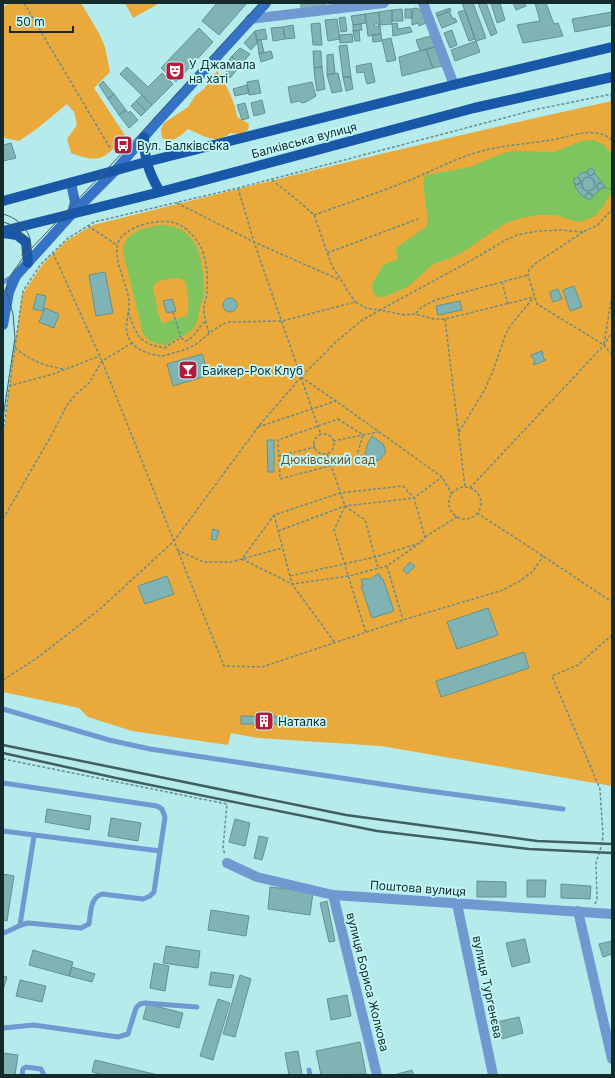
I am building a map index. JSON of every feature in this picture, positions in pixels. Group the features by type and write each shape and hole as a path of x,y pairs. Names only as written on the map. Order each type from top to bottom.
{"main road":[{"name":"Балківська вулиця","path":"3,201 146,162 612,47"},
{"name":"Балківська вулиця","path":"3,232 160,192 474,108 612,77"},
{"path":"144,137 146,162 160,192"},
{"path":"3,232 17,235 26,242 28,263"}],"street":[{"path":"3,324 6,295 16,276 71,214 115,170 266,3"},
{"path":"250,20 384,3"},
{"path":"423,3 454,85"},
{"path":"71,183 75,202 71,214"},
{"name":"Поштова вулиця","path":"227,863 257,877 333,895 612,914"},
{"name":"вулиця Бориса Жолкова","path":"333,895 377,1075"},
{"name":"вулиця Тургенєва","path":"457,904 493,1075"},
{"path":"578,912 612,1059"}],"lane":[{"path":"3,282 16,276"},
{"path":"3,709 109,740 150,749 414,789 563,809"},
{"path":"3,783 157,806 162,809 165,817 154,892 150,896 143,899 102,894 96,896 93,899 89,924 81,928 28,923 20,925 15,930 3,933"},
{"path":"3,832 160,851"},
{"path":"20,925 34,836"},
{"path":"3,1028 34,1025 118,1037 128,1034 136,1008 140,1004 145,1003 197,1007"},
{"path":"22,1075 23,1069 26,1066 41,1069 44,1075"}],"path":[{"path":"24,3 110,148"},
{"path":"3,432 23,291 41,264 67,239 94,222 238,188 538,109 612,94 612,106"},
{"path":"314,215 407,181 464,156 500,146 553,140 577,134 596,133 606,135 612,140"},
{"path":"271,179 314,215 332,266 355,302 366,308 405,315 415,314 434,319 445,319 534,297"},
{"path":"604,187 612,189"},
{"path":"238,188 254,242 321,435"},
{"path":"177,203 254,242 340,280"},
{"path":"612,209 598,225 583,232 536,263 529,270 528,275 537,304 604,346 612,355"},
{"path":"327,253 418,219"},
{"path":"209,333 204,310 207,293 207,279 204,256 199,245 185,228 170,222 144,225 126,232 120,238 117,245 119,264 129,301 126,322 128,335 132,343 141,350 163,356 195,345 220,325 228,322 282,321 355,302"},
{"path":"88,226 117,245"},
{"path":"3,680 37,658 100,609 174,541 258,427 301,377 337,341 361,321 517,235 538,231 561,230 583,232"},
{"path":"53,253 100,356 224,666 262,667 403,620 503,590 520,581 533,571 543,556"},
{"path":"415,314 430,302 528,275"},
{"path":"502,282 508,304"},
{"path":"604,346 612,295"},
{"path":"459,432 485,390 510,326 534,297"},
{"path":"128,312 138,337 151,346 165,348 181,338"},
{"path":"173,312 181,338 186,341 193,338 201,324 206,321"},
{"path":"445,319 465,487"},
{"path":"470,488 604,346 612,332"},
{"path":"3,519 51,436 67,405 76,394 89,383 102,361 132,343"},
{"path":"15,348 26,357 38,363 65,370"},
{"path":"9,386 65,370 100,356"},
{"path":"301,377 442,477 452,494"},
{"path":"258,427 336,401"},
{"path":"338,419 363,435 356,458 280,480 278,440 338,419"},
{"path":"333,441 379,432"},
{"path":"318,436 330,436 333,441 333,447 326,454 318,452 314,447 314,441 318,436"},
{"path":"279,456 314,447"},
{"path":"326,454 345,506 365,520 378,568"},
{"path":"278,531 345,506 414,498 442,477"},
{"path":"242,559 274,515 340,493 403,486 414,498 425,537"},
{"path":"242,559 292,584 349,576 387,566 420,543 425,537 457,517 468,518 477,513 480,509 480,499 478,494 470,488 460,488 452,494 450,498 450,509 457,517"},
{"path":"345,506 334,530 366,633"},
{"path":"477,513 612,602"},
{"path":"274,515 292,584 335,643"},
{"path":"290,576 345,565 420,543"},
{"path":"177,550 204,562 231,562 282,548"},
{"path":"387,566 403,620"},
{"path":"593,908 597,899 596,864 603,839 600,789 552,676 578,665 612,635"},
{"path":"3,758 227,804 223,848 227,863"}],"green space":[{"path":"9,3 81,3 100,35 105,47 110,72 94,88 126,137 106,155 99,158 92,158 71,153 67,139 77,125 74,112 67,104 38,128 19,141 5,138 3,134 3,7"},
{"path":"125,3 157,3 158,4 133,18"},
{"path":"217,71 230,93 237,117 249,124 248,130 241,134 230,133 224,137 213,139 188,129 180,136 169,142 162,138 161,129 164,123 188,107 195,96 204,89"},
{"name":"Дюківський сад","path":"612,101 612,786 381,746 258,738 231,733 228,745 132,731 88,717 79,708 3,692 3,440 9,386 22,295 43,264 66,241 93,225 287,177"}],"shaded area":[{"path":"594,140 604,145 612,154 612,192 603,207 595,216 577,222 556,215 537,215 518,219 504,224 460,254 432,265 409,286 383,297 378,297 373,293 372,285 383,265 398,259 396,248 426,227 428,222 423,182 426,175 470,167 501,154 513,151 555,152 581,141"},
{"path":"154,226 171,226 180,229 187,234 197,247 202,265 204,295 196,325 184,336 173,340 166,345 153,342 143,334 123,252 124,245 130,235","holes":["180,278 185,281 188,298 187,316 162,323 158,314 153,290 154,285 160,281 168,279"]}],"building":[{"path":"217,3 247,3 219,35 202,21"},
{"path":"301,3 325,3 326,7 301,9"},
{"path":"462,3 473,3 486,38 476,41"},
{"path":"478,3 486,3 497,33 491,36"},
{"path":"491,3 500,3 505,20 497,23"},
{"path":"513,3 525,3 526,6 516,10"},
{"path":"535,3 546,3 554,24 558,23 563,36 523,43 517,25 540,21"},
{"path":"416,8 421,10 426,23 419,26 418,23 412,25 412,9"},
{"path":"450,8 451,11 437,16 436,13"},
{"path":"402,9 403,21 392,21 392,10"},
{"path":"405,9 412,9 412,18 405,18"},
{"path":"392,10 392,24 380,25 379,12"},
{"path":"465,10 475,39 469,41 458,12"},
{"path":"449,11 453,19 455,18 457,22 442,28 437,16"},
{"path":"379,12 380,25 374,24 375,27 380,26 381,34 368,36 365,14"},
{"path":"612,12 612,25 575,32 572,19"},
{"path":"365,14 366,23 353,25 351,16"},
{"path":"345,17 347,31 341,32 339,18"},
{"path":"337,19 340,39 328,41 325,20"},
{"path":"320,23 322,45 313,45 311,24"},
{"path":"397,23 398,29 410,27 412,32 393,36 392,24"},
{"path":"361,24 362,30 353,31 353,25"},
{"path":"293,25 295,38 285,39 283,27"},
{"path":"283,27 285,39 273,41 271,28"},
{"path":"199,28 213,42 176,82 161,68"},
{"path":"265,29 267,39 257,40 255,31"},
{"path":"359,30 360,41 355,41 353,31"},
{"path":"452,30 457,45 450,48 444,33"},
{"path":"255,31 257,43 251,50 244,43"},
{"path":"352,34 353,42 340,43 339,35"},
{"path":"381,34 382,41 373,42 372,35"},
{"path":"431,36 435,47 420,51 416,40"},
{"path":"391,38 396,60 387,62 382,40"},
{"path":"257,40 261,40 264,52 259,54"},
{"path":"476,41 480,52 455,61 451,50"},
{"path":"347,45 351,77 343,77 339,46"},
{"path":"435,47 442,66 433,68 426,49"},
{"path":"240,48 250,54 239,67 232,56"},
{"path":"426,49 433,68 402,76 399,57"},
{"path":"271,51 273,58 261,62 259,54"},
{"path":"313,51 321,51 322,67 314,68"},
{"path":"333,54 335,73 327,75 327,55"},
{"path":"232,56 239,67 230,78 224,67"},
{"path":"371,63 375,82 367,84 364,72 357,73 356,66"},
{"path":"127,67 148,87 162,73 173,84 152,105 120,74"},
{"path":"322,67 325,89 317,91 314,68"},
{"path":"338,73 342,91 332,93 327,75"},
{"path":"343,77 351,77 353,89 346,91"},
{"path":"258,80 261,93 249,95 247,82"},
{"path":"103,81 114,94 108,99 99,85"},
{"path":"312,82 316,96 306,102 302,103 299,101 291,103 288,87"},
{"path":"247,85 249,93 235,96 233,89"},
{"path":"114,94 126,110 119,115 108,99"},
{"path":"142,95 152,105 146,111 136,101"},
{"path":"262,100 265,113 254,116 251,103"},
{"path":"136,101 146,111 141,116 131,106"},
{"path":"245,103 249,118 242,120 237,105"},
{"path":"126,110 128,113 130,111 138,120 129,128 119,115"},
{"path":"11,143 16,158 3,161 3,145"},
{"path":"591,168 594,169 594,175 591,176 588,175 587,172 588,169"},
{"path":"587,172 590,176 594,173 601,182 597,186 600,190 593,196 589,193 586,194 585,197 581,195 576,188 575,184 579,184 580,182 578,176 581,173","holes":["589,177 593,179 595,186 593,190 586,191 583,188 582,182 585,178"]},
{"path":"577,177 580,178 580,184 577,185 574,184 573,181 574,178"},
{"path":"588,177 593,179 595,184 593,189 588,191 583,189 581,184 583,179"},
{"path":"600,182 604,186 600,190 596,186"},
{"path":"589,192 593,196 589,200 585,196"},
{"path":"105,272 113,313 96,316 89,275"},
{"path":"574,286 582,307 570,311 563,290"},
{"path":"558,289 562,299 553,302 550,292"},
{"path":"37,294 46,296 43,311 33,309"},
{"path":"230,298 235,300 237,305 235,310 230,312 225,310 223,305 225,300"},
{"path":"172,299 176,311 167,313 163,301"},
{"path":"460,301 462,310 438,315 436,306"},
{"path":"45,308 59,314 54,328 39,322"},
{"path":"542,351 544,359 546,360 534,365 533,363 535,362 531,355"},
{"name":"Байкер-Рок Клуб","path":"202,354 209,375 173,386 167,364"},
{"path":"372,436 383,444 385,454 379,460 366,463 365,453"},
{"path":"267,440 274,440 274,472 268,472"},
{"path":"213,529 219,531 216,540 211,539"},
{"path":"410,562 415,566 407,574 403,570"},
{"path":"379,573 381,579 383,579 394,611 372,618 361,586 363,586 361,579 371,579"},
{"path":"167,576 174,594 145,604 138,586"},
{"path":"488,608 498,635 457,649 447,622"},
{"path":"524,652 529,668 441,697 436,681"},
{"name":"Наталка","path":"241,716 287,717 287,724 241,724"},
{"path":"47,809 91,816 89,830 45,822"},
{"path":"111,818 141,823 138,841 108,836"},
{"path":"235,819 250,823 245,846 229,842"},
{"path":"259,836 268,838 262,860 254,858"},
{"path":"3,874 14,876 7,921 3,920"},
{"path":"527,880 546,880 545,897 527,897"},
{"path":"477,881 506,882 506,897 477,897"},
{"path":"561,884 591,886 590,899 561,898"},
{"path":"270,887 313,892 310,915 268,909"},
{"path":"327,901 335,941 329,942 320,903"},
{"path":"211,910 249,916 246,936 208,930"},
{"path":"525,939 530,962 512,967 506,943"},
{"path":"612,941 612,954 603,957 599,944"},
{"path":"166,946 200,951 198,968 163,963"},
{"path":"33,950 73,962 69,976 29,965"},
{"path":"154,963 169,966 165,991 150,988"},
{"path":"72,967 95,974 92,982 69,976"},
{"path":"211,972 234,975 231,988 209,985"},
{"path":"240,975 251,979 235,1037 223,1034"},
{"path":"3,976 7,977 3,990"},
{"path":"20,980 46,986 42,1002 16,996"},
{"path":"347,995 351,1016 331,1020 327,999"},
{"path":"218,999 230,1003 213,1060 200,1056"},
{"path":"147,1004 183,1013 179,1028 143,1019"},
{"path":"519,1017 523,1033 502,1039 497,1022"},
{"path":"360,1042 366,1074 321,1075 316,1051"},
{"path":"298,1051 302,1075 289,1075 285,1053"},
{"path":"3,1053 18,1055 15,1075 3,1075"},
{"path":"95,1060 158,1075 103,1075 92,1072"},
{"path":"412,1070 414,1075 394,1075"}],"tram line":[{"path":"3,418 15,338 13,314 6,290 8,279 25,255 127,148 260,3"},
{"path":"3,214 15,219 24,227 30,238 30,250"},
{"path":"3,222 15,227 21,234 23,238 22,255"}],"railway":[{"path":"3,745 346,815 537,841 612,844"},
{"path":"3,753 116,778 377,831 529,849 612,853"}],"place":[{"name":"У Джамала на хаті","path":"175,71"},
{"name":"Вул. Балківська","path":"123,145"},
{"name":"Байкер-Рок Клуб","path":"188,370"},
{"name":"Наталка","path":"264,721"}]}
